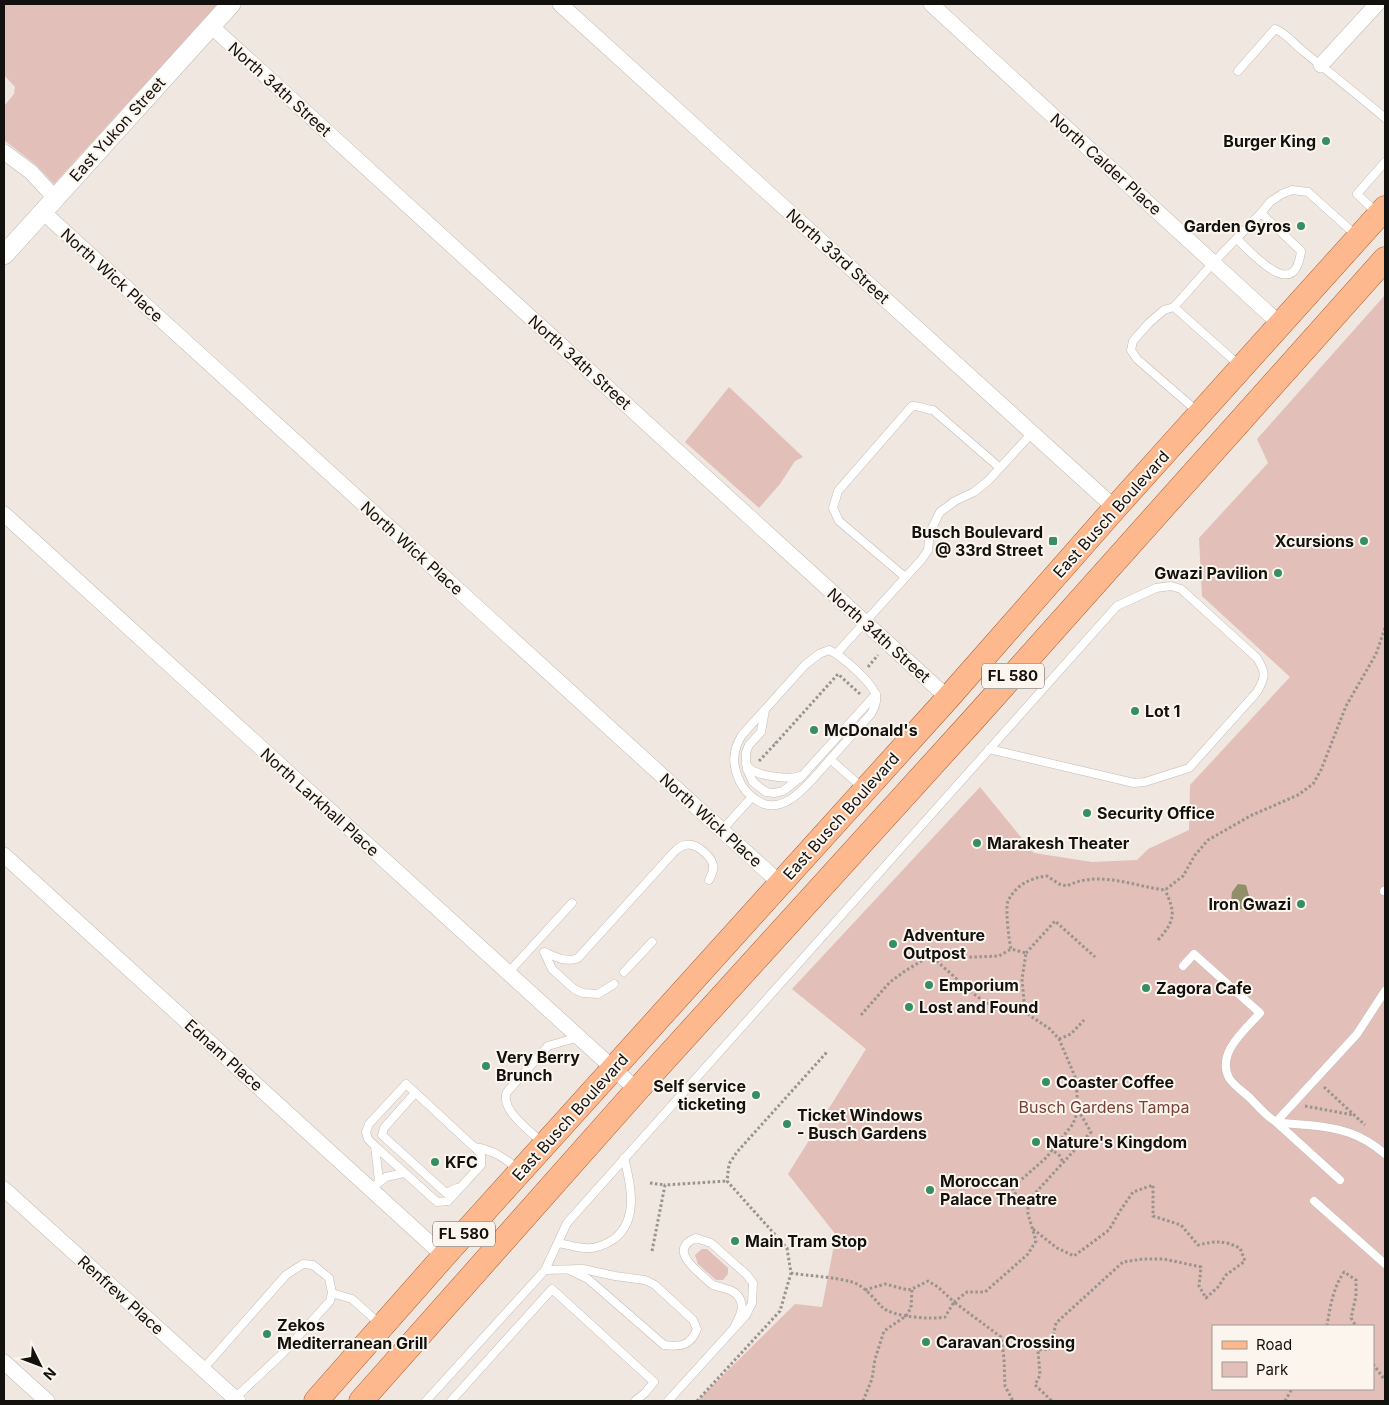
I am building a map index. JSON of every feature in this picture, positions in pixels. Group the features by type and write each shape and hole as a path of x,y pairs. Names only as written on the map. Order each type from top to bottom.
{"main road":[{"name":"East Busch Boulevard","path":"316,1401 444,1256 948,698 1115,508 1382,211"},
{"name":"East Busch Boulevard","path":"361,1401 637,1090 857,849 1385,259"},
{"path":"1184,484 1262,384 1282,354 1286,340 1281,325"},
{"path":"857,849 924,756 939,728 948,698"},
{"path":"336,1401 436,1286 442,1270 444,1256"}],"street":[{"name":"East Yukon Street","path":"4,255 231,4"},
{"name":"North 33rd Street","path":"560,4 1115,508"},
{"name":"North Calder Place","path":"930,4 1281,325"},
{"path":"1321,65 1377,4"},
{"name":"North 34th Street","path":"211,26 948,698"},
{"path":"4,152 31,172 55,198"},
{"name":"North Wick Place","path":"42,212 781,884"},
{"name":"North Larkhall Place","path":"4,514 637,1090"},
{"name":"Ednam Place","path":"4,855 376,1186 444,1256"},
{"name":"Renfrew Place","path":"4,1189 237,1400"},
{"path":"4,1362 47,1401"}],"lane":[{"path":"1238,71 1275,29 1281,31 1385,118"},
{"path":"1382,211 1357,194 1385,162"},
{"path":"1200,414 1141,362 1131,350 1133,341 1149,323 1164,310 1174,307 1213,262 1237,239 1270,202 1282,194 1292,190 1308,192 1359,237"},
{"path":"1237,239 1273,272 1281,275 1290,274 1300,263 1301,251 1261,213"},
{"path":"1174,307 1242,368"},
{"path":"905,577 839,521 833,508 838,491 912,406 918,405 927,410 933,410 1000,468"},
{"path":"837,653 928,550 930,532 940,512 954,501 974,492 988,481 1032,433"},
{"path":"426,1401 545,1270 567,1223 877,877 989,748 1117,606 1156,588 1171,586 1181,589 1257,658 1264,670 1264,680 1257,692 1189,768 1145,782 1134,783 989,748"},
{"path":"829,650 837,653 871,685 876,694 876,705 871,714 798,794 790,800 769,806 760,803 752,797 742,785 737,774 734,759 736,746 742,735 805,665 819,654 829,650"},
{"path":"764,710 761,730 746,752 749,775 753,782 766,792 774,793 783,791 802,775 876,694"},
{"path":"830,759 865,790"},
{"path":"749,767 757,773 791,778 802,775"},
{"path":"722,830 752,797"},
{"path":"535,944 544,952 565,961 578,958 674,852 684,845 698,848 711,860 714,868 709,880"},
{"path":"508,973 572,903"},
{"path":"624,972 652,942"},
{"path":"544,952 552,969 574,989 583,993 598,994 614,984"},
{"path":"1183,966 1194,954 1260,1013 1232,1044 1226,1061 1226,1070 1230,1080 1340,1180"},
{"path":"1276,1122 1357,1034 1385,991"},
{"path":"545,1145 512,1114 504,1102 505,1096 548,1046 579,1037"},
{"path":"406,1084 415,1093 481,1154 481,1165 448,1201 437,1202 368,1139 366,1132 369,1124 406,1084"},
{"path":"415,1093 384,1128 382,1135 446,1194 464,1184"},
{"path":"1276,1122 1318,1126 1357,1135 1371,1142 1385,1154"},
{"path":"374,1146 376,1186"},
{"path":"474,1147 487,1149 500,1155 521,1171"},
{"path":"558,1243 584,1248 596,1248 607,1244 625,1226 629,1216 631,1198 629,1177 624,1158"},
{"path":"376,1186 386,1177 404,1173"},
{"path":"1314,1201 1385,1264"},
{"path":"668,1401 746,1315 752,1303 753,1283 747,1275 711,1243 696,1238 690,1240 684,1250 688,1263 711,1283 726,1288 740,1298 742,1307 734,1328"},
{"path":"203,1369 286,1275 303,1264 313,1265 329,1278 332,1293 330,1301 237,1400"},
{"path":"545,1270 583,1269 645,1280 655,1285 693,1320 697,1329 694,1336 687,1344 678,1347 664,1345 588,1279 569,1270"},
{"path":"450,1401 552,1289 654,1382 636,1401"},
{"path":"332,1293 352,1299 382,1326"}],"path":[{"path":"1010,949 1007,903 1019,887 1032,878 1047,876 1059,884 1067,886 1074,882 1110,880 1165,890 1183,876 1195,855 1208,840 1252,815 1298,795 1313,784 1321,770 1346,706 1376,654 1385,628"},
{"path":"749,767 776,743 838,674 860,694"},
{"path":"761,730 776,743"},
{"path":"1158,940 1173,918 1172,904 1165,890"},
{"path":"1028,1203 1018,1197 1013,1190 1013,1186 1047,1157 1073,1124 1078,1110 1076,1079 1060,1039 1050,1029 1029,1015 1024,1001 1022,979 1026,953 1055,921 1094,957"},
{"path":"861,1015 890,982 930,956 941,954 950,958 999,956 1010,949 1026,953"},
{"path":"930,956 991,1006 1006,1011 1020,1012 1027,1010"},
{"path":"1060,1039 1071,1034 1084,1020"},
{"path":"650,1183 665,1185 727,1181 729,1164 737,1152 827,1052"},
{"path":"1315,1079 1370,1128"},
{"path":"1293,1103 1354,1115"},
{"path":"791,1273 854,1283 865,1290 888,1311 906,1316 945,1317 954,1302 968,1292 984,1292 1028,1254 1036,1241 1028,1214 1028,1203 1091,1132 1078,1110"},
{"path":"1052,1150 1063,1162"},
{"path":"652,1251 665,1185"},
{"path":"1033,1229 1057,1248 1074,1256 1109,1230 1133,1192 1152,1185 1153,1216 1180,1225 1198,1245 1224,1241 1240,1248 1244,1261 1226,1275 1218,1288 1206,1298 1200,1286 1201,1266 1164,1259 1143,1259 1123,1262 1056,1323 1050,1349 1038,1350 1040,1375 1035,1385 1052,1401"},
{"path":"1327,1325 1330,1304 1338,1281 1344,1272 1356,1280 1356,1296 1351,1318 1355,1325"},
{"path":"865,1290 885,1284 908,1290 928,1281 938,1287 954,1302 1001,1337 1005,1386 1013,1401"},
{"path":"863,1401 872,1379 875,1359 884,1331 906,1316 911,1308 912,1289"},
{"path":"1374,1365 1385,1380"},
{"path":"1285,1401 1291,1390"}],"green space":[{"path":"7,4 218,4 54,184 36,165 4,140 4,106 14,94 15,87 4,75 4,6"},
{"name":"Busch Gardens Tampa","path":"1385,295 1385,1401 697,1401 795,1304 822,1307 836,1235 788,1174 866,1049 792,989 980,787 1034,853 1092,862 1137,860 1148,849 1189,830 1190,785 1290,677 1202,596 1199,538 1268,463 1257,439"},
{"path":"729,387 803,457 795,461 780,484 759,508 685,442"},
{"path":"702,1249 707,1249 728,1268 728,1274 723,1280 716,1280 698,1264 695,1255"}],"shaded area":[{"path":"1238,884 1246,885 1249,896 1266,909 1240,909 1231,902 1232,892"}],"place":[{"name":"Burger King","path":"1326,141"},
{"name":"Garden Gyros","path":"1301,226"},
{"name":"Busch Boulevard @ 33rd Street","path":"1053,541"},
{"name":"Xcursions","path":"1364,541"},
{"name":"Gwazi Pavilion","path":"1278,573"},
{"name":"Lot 1","path":"1135,711"},
{"name":"McDonald's","path":"814,730"},
{"name":"Security Office","path":"1087,813"},
{"name":"Marakesh Theater","path":"977,843"},
{"name":"Iron Gwazi","path":"1301,904"},
{"name":"Adventure Outpost","path":"893,944"},
{"name":"Emporium","path":"929,985"},
{"name":"Zagora Cafe","path":"1146,988"},
{"name":"Lost and Found","path":"909,1007"},
{"name":"Very Berry Brunch","path":"486,1066"},
{"name":"Coaster Coffee","path":"1046,1082"},
{"name":"Self service ticketing","path":"756,1095"},
{"name":"Ticket Windows - Busch Gardens","path":"787,1124"},
{"name":"Nature's Kingdom","path":"1036,1142"},
{"name":"KFC","path":"435,1162"},
{"name":"Moroccan Palace Theatre","path":"930,1190"},
{"name":"Main Tram Stop","path":"735,1241"},
{"name":"Zekos Mediterranean Grill","path":"267,1334"},
{"name":"Caravan Crossing","path":"926,1342"}]}
